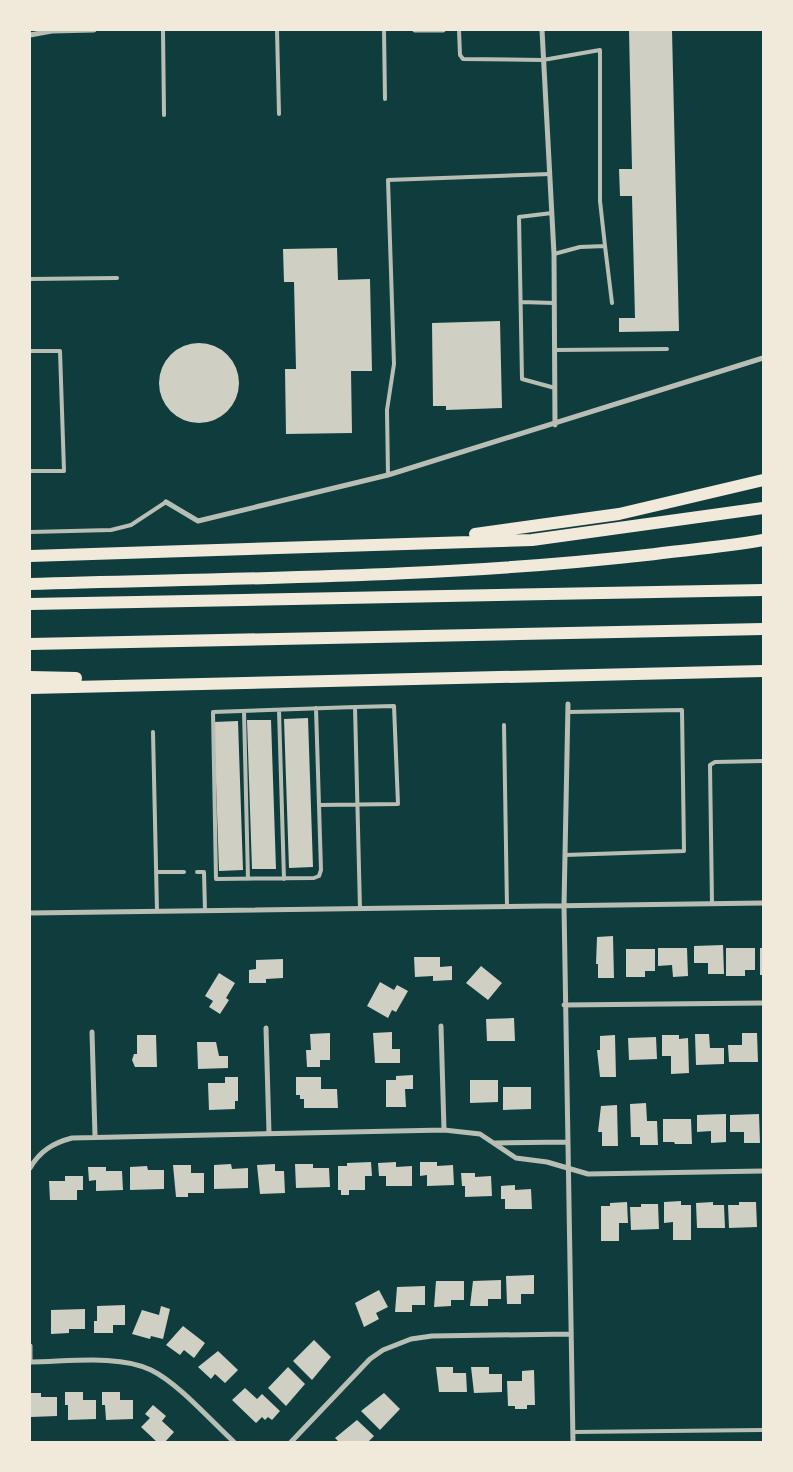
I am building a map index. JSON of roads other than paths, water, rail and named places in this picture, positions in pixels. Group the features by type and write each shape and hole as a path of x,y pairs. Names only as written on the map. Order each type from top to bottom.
{"highway":[{"path":"386,545 619,514 763,480"},
{"path":"30,556 532,540 763,508"},
{"path":"30,584 414,573 499,568 613,559 763,540"},
{"path":"30,604 763,590"},
{"path":"30,644 763,629"},
{"path":"30,688 216,682 763,672"},
{"path":"30,677 216,682"}],"street":[{"path":"30,35 52,31 94,30"},
{"path":"415,30 443,30"},
{"path":"542,30 554,254 555,425"},
{"path":"166,502 198,520 388,475 555,425 763,358"},
{"path":"568,704 564,1005 573,1442"},
{"path":"30,913 763,903"},
{"path":"564,1005 763,1003"},
{"path":"441,1026 444,1130"},
{"path":"266,1028 269,1134"},
{"path":"92,1032 95,1136"},
{"path":"30,1168 36,1157 58,1141 95,1136 444,1130 472,1132 495,1143 516,1158 548,1162 588,1174 763,1171"},
{"path":"495,1143 567,1142"},
{"path":"291,1442 370,1358 411,1338 570,1334"},
{"path":"30,1346 30,1362 124,1362 151,1370 166,1379 234,1442"}],"lane":[{"path":"163,30 164,115"},
{"path":"277,30 279,114"},
{"path":"384,30 385,99"},
{"path":"459,30 460,55 463,59 543,60 600,50 600,201 612,303"},
{"path":"388,475 387,410 394,364 388,180 550,174"},
{"path":"552,212 519,217 522,379 555,388"},
{"path":"554,254 580,247 605,246"},
{"path":"30,279 117,278"},
{"path":"521,302 554,303"},
{"path":"555,350 667,350"},
{"path":"30,351 60,351 64,471 30,471"},
{"path":"30,532 111,530 131,525 166,502"},
{"path":"316,708 319,806 321,870 319,876 314,878 284,879 216,879 213,712 316,708 394,706 398,804 319,806"},
{"path":"355,707 360,909"},
{"path":"278,710 284,879"},
{"path":"565,855 684,851 682,710 568,712"},
{"path":"244,711 248,879"},
{"path":"504,725 507,907"},
{"path":"153,732 157,911"},
{"path":"712,904 710,765 716,762 763,761"},
{"path":"156,872 184,872"},
{"path":"197,872 204,872 205,911"},
{"path":"573,1432 763,1430"}]}
